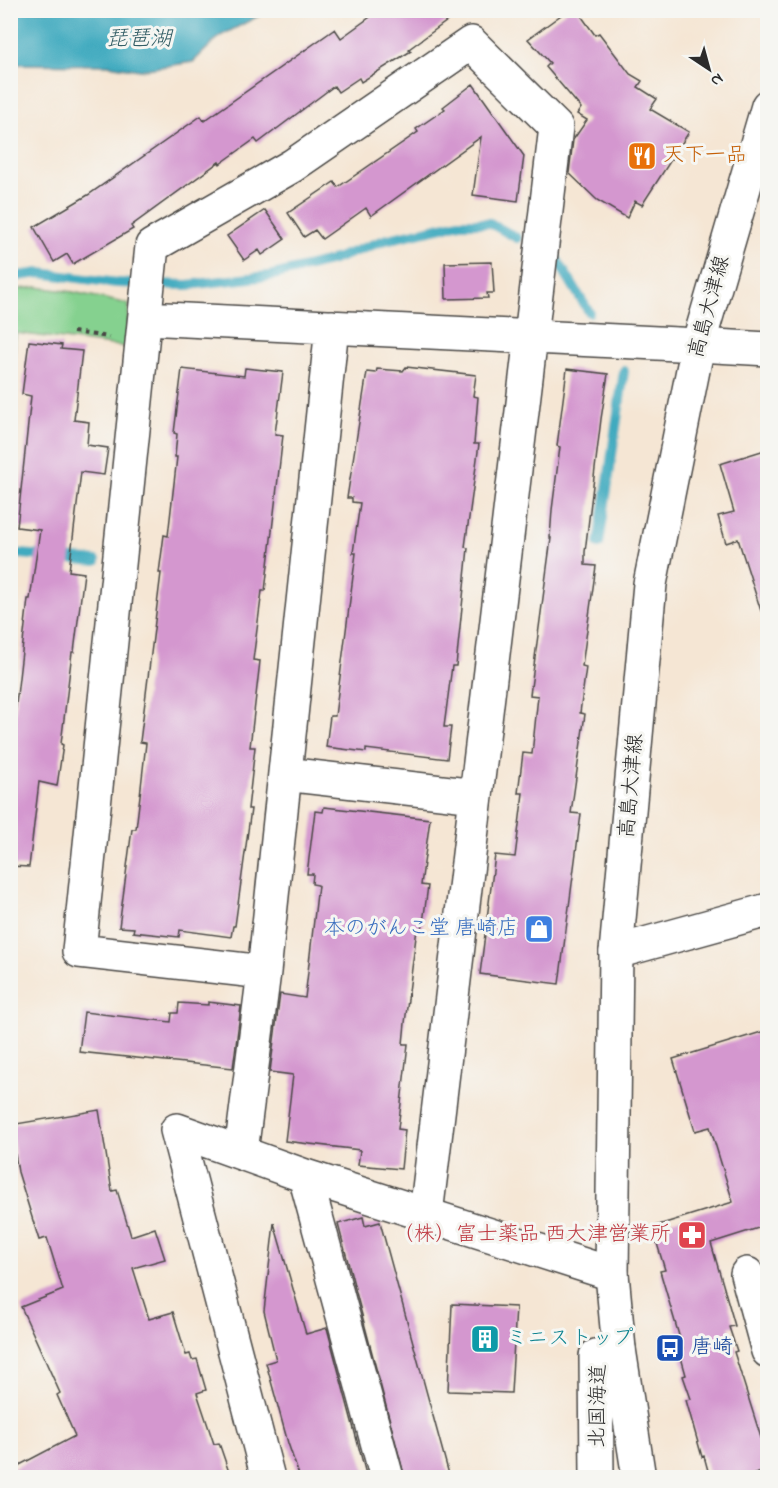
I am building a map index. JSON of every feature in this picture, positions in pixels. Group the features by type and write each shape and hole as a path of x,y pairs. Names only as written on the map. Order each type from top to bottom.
{"street":[{"path":"264,972 79,951 152,246 292,166 471,43 556,127 426,1214"},
{"name":"高島大津線","path":"639,1478 619,1349 612,1274 616,952 650,584 698,345 768,106"},
{"path":"146,313 332,327 768,349"},
{"path":"241,1152 264,972 332,327"},
{"path":"285,774 476,796"},
{"path":"616,952 768,910"},
{"path":"268,1478 177,1130 305,1176 612,1274"},
{"path":"305,1176 387,1478"},
{"path":"747,1274 768,1352"},
{"name":"北国海道","path":"597,1478 596,1356 619,1349"}],"path":[{"path":"73,332 116,338"}],"green space":[{"path":"37,287 129,304 127,347 16,333 11,388 11,290"}],"water":[{"name":"琵琶湖","path":"10,11 268,11 220,36 193,62 140,70 108,65 11,64"}],"building":[{"path":"380,10 462,10 409,49 411,51 361,82 359,78 338,92 334,86 258,143 255,139 220,164 219,162 131,226 133,229 73,264 67,254 54,262 34,227 88,195 201,116 204,121 335,29 341,38"},
{"path":"568,10 577,10 595,35 599,33 630,74 642,81 638,87 657,99 650,109 689,132 642,205 635,201 627,218 597,200 569,173 573,140 587,120 577,114 581,108 546,67 550,63 528,39"},
{"path":"473,84 524,156 518,201 473,195 481,137 371,216 366,208 322,239 315,230 304,237 288,213 334,182 338,187 418,132 416,129 445,109 443,107"},
{"path":"265,210 285,239 262,255 259,250 244,260 227,236"},
{"path":"492,262 494,293 487,293 488,298 446,299 445,263"},
{"path":"29,341 62,345 61,349 82,351 74,420 89,422 87,445 108,448 104,475 81,472 69,571 84,573 74,652 72,652 61,744 63,745 57,786 39,782 29,867 10,866 10,757 28,599 30,599 40,530 17,527 31,396 22,394"},
{"path":"406,367 476,375 473,396 478,397 474,444 479,444 465,547 468,548 456,666 452,666 444,727 451,727 447,759 366,749 366,752 326,747 330,716 335,716 356,553 353,553 360,503 352,502 352,498 347,498 367,372 376,373 377,369 403,371"},
{"path":"245,368 283,372 275,434 283,435 265,591 262,591 253,660 260,661 250,747 255,747 248,809 251,809 235,926 233,926 231,937 180,930 179,937 133,932 134,928 119,927 132,829 136,829 146,743 140,742 161,573 159,573 164,535 168,536 177,457 175,457 177,434 174,433 182,369 244,376"},
{"path":"567,369 608,374 585,552 585,565 596,566 582,666 586,667 580,713 585,714 571,813 581,814 559,984 480,974 495,855 515,857 523,793 518,793 523,753 532,754 538,696 530,695 551,538 560,447 557,446"},
{"path":"768,449 768,610 761,611 738,539 726,543 718,516 734,512 720,464"},
{"path":"324,807 430,819 421,885 428,886 422,930 417,929 403,1044 408,1044 398,1129 405,1130 401,1169 358,1165 360,1150 285,1141 293,1075 270,1072 280,994 305,998 318,885 312,884 313,874 307,874 315,811 323,812"},
{"path":"208,1002 241,1006 233,1068 79,1052 84,1012 171,1022 172,1013 178,1013 179,1003 208,1005"},
{"path":"768,1030 768,1225 711,1243 735,1326 729,1327 737,1351 734,1352 768,1460 768,1470 742,1478 710,1478 686,1400 691,1399 683,1376 686,1375 679,1350 683,1349 660,1271 665,1270 652,1227 733,1202 710,1127 695,1131 673,1059"},
{"path":"99,1110 112,1191 117,1190 131,1236 155,1228 165,1259 133,1268 149,1319 173,1312 186,1355 190,1354 192,1360 197,1359 206,1390 197,1393 214,1444 219,1443 231,1478 10,1478 10,1470 75,1436 57,1395 60,1393 21,1307 63,1290 47,1238 39,1240 18,1172 10,1125"},
{"path":"363,1217 365,1226 380,1222 450,1478 405,1478 338,1224"},
{"path":"274,1223 306,1334 327,1328 367,1478 300,1478 266,1363 276,1360 264,1311"},
{"name":"ミニストップ","path":"452,1304 516,1307 511,1393 448,1391"}],"waterway":[{"path":"10,277 40,273 117,283 187,285 269,276 330,261 385,240 460,223 490,223 517,238"},
{"path":"556,258 589,312"},
{"path":"599,544 624,371"},
{"path":"10,553 96,561"}],"place":[{"name":"天下一品","path":"642,156"},
{"name":"本のがんこ堂 唐崎店","path":"539,929"},
{"name":"（株）富士薬品 西大津営業所","path":"692,1235"},
{"name":"ミニストップ","path":"485,1339"},
{"name":"唐崎","path":"670,1348"}]}
